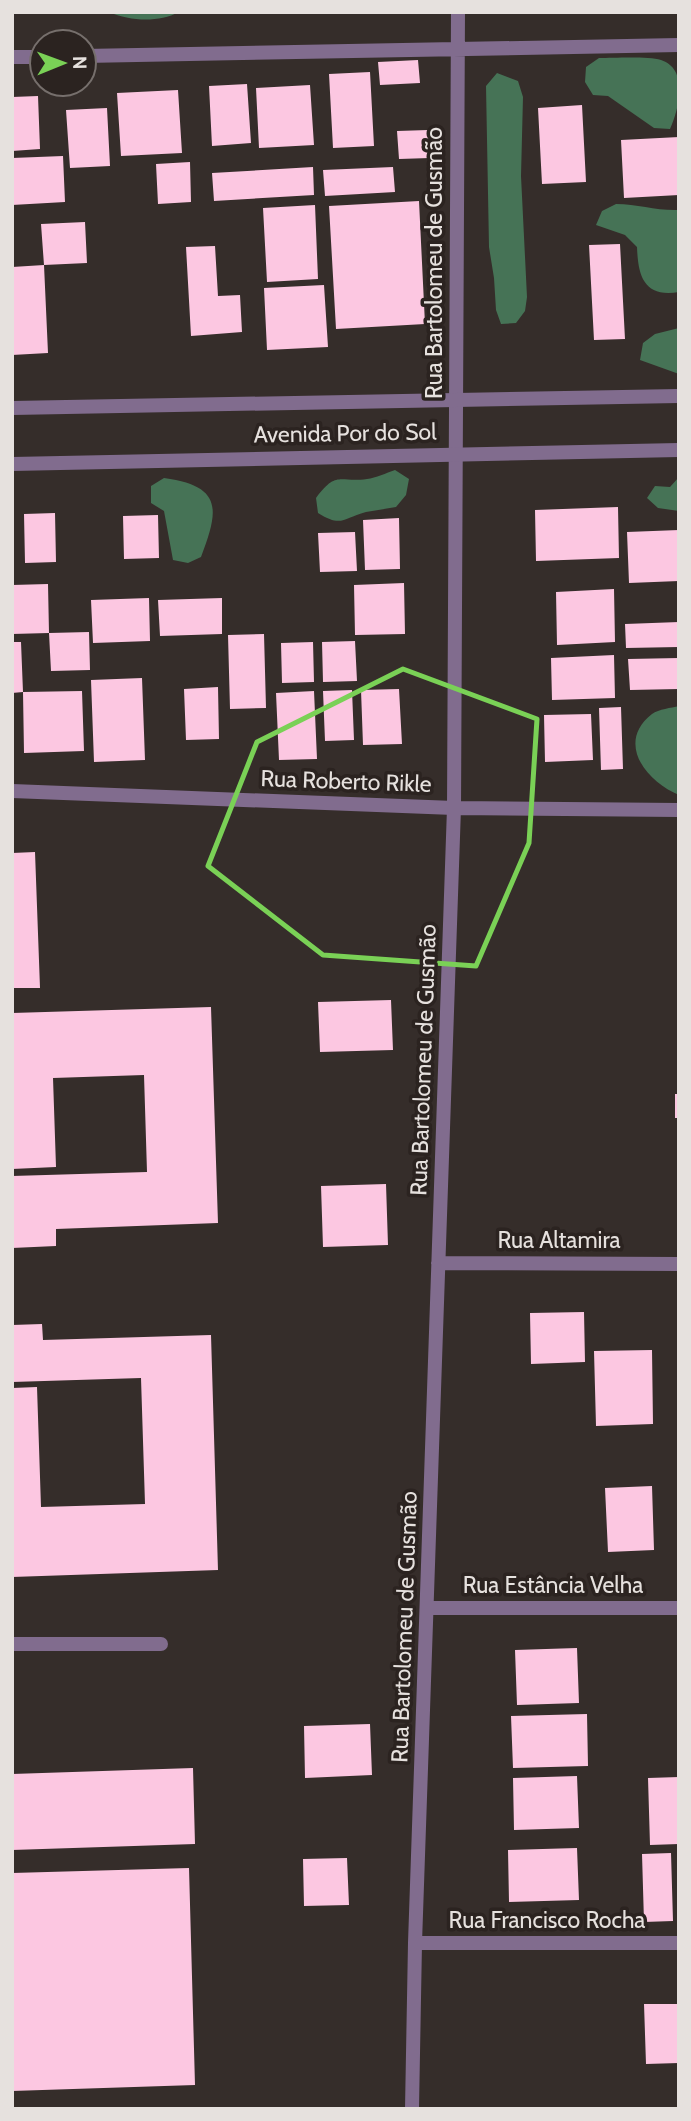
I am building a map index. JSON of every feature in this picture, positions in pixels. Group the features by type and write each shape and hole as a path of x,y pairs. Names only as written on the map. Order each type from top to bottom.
{"street":[{"name":"Rua Bartolomeu de Gusmão","path":"412,2109 415,1943 454,808 458,12"},
{"path":"98,56 679,45"},
{"name":"Avenida Por do Sol","path":"12,408 679,396"},
{"name":"Avenida Por do Sol","path":"12,464 679,450"},
{"name":"Rua Roberto Rikle","path":"12,790 454,808 679,810"},
{"name":"Rua Altamira","path":"438,1263 679,1264"},
{"name":"Rua Estância Velha","path":"428,1608 679,1608"},
{"path":"12,1644 161,1644"},
{"name":"Rua Francisco Rocha","path":"415,1943 679,1943"}],"highlighted area":[{"path":"403,669 537,719 529,843 476,966 323,955 208,866 257,742"}],"green space":[{"path":"109,12 179,12 171,16 144,20"},
{"path":"599,58 648,58 670,65 679,81 679,90 670,129 654,128 608,96 593,95 585,82 586,67"},
{"path":"497,73 518,81 523,97 521,176 527,297 525,311 516,323 501,324 496,310 489,247 486,86"},
{"path":"616,204 679,210 679,292 658,292 651,288 642,276 637,247 625,235 596,225 602,211"},
{"path":"679,328 679,374 640,360 643,343 655,334"},
{"path":"395,470 409,479 406,495 396,507 366,512 338,521 318,513 316,498 334,481 370,478"},
{"path":"679,477 679,511 658,508 647,498 655,486 670,487"},
{"path":"164,478 197,487 206,494 211,503 211,526 201,557 188,563 173,560 164,511 151,503 151,486"},
{"path":"679,706 679,795 656,781 647,771 636,749 636,737 641,725 652,714"}],"building":[{"path":"418,60 420,83 380,85 378,62"},
{"path":"370,72 374,146 333,148 329,74"},
{"path":"247,84 251,143 212,146 209,86"},
{"path":"310,85 314,145 259,148 256,88"},
{"path":"178,90 182,153 121,156 117,93"},
{"path":"12,97 38,98 40,149 12,151"},
{"path":"582,105 586,182 542,184 538,108"},
{"path":"107,108 110,166 70,168 66,110"},
{"path":"428,130 430,158 399,159 397,131"},
{"path":"679,137 679,195 624,198 621,140"},
{"path":"63,156 65,202 12,205 12,158"},
{"path":"190,162 191,202 158,204 156,164"},
{"path":"313,167 314,195 214,201 212,173"},
{"path":"393,167 395,192 325,196 323,170"},
{"path":"419,201 425,324 336,329 329,206"},
{"path":"315,205 318,279 267,282 263,208"},
{"path":"85,222 87,263 44,265 41,224"},
{"path":"620,244 625,339 594,340 589,245"},
{"path":"215,246 218,296 240,295 242,332 191,336 186,247"},
{"path":"44,265 48,353 12,355 12,267"},
{"path":"324,285 328,347 267,350 264,288"},
{"path":"618,507 619,558 536,561 535,510"},
{"path":"55,513 56,562 25,563 24,514"},
{"path":"158,515 159,558 124,559 123,516"},
{"path":"399,518 400,569 365,570 363,520"},
{"path":"679,530 679,581 629,583 627,532"},
{"path":"355,532 357,571 320,572 318,533"},
{"path":"404,583 405,634 355,635 354,585"},
{"path":"48,584 49,633 12,634 12,585"},
{"path":"614,589 615,642 557,645 556,592"},
{"path":"149,598 150,641 93,643 91,600"},
{"path":"222,598 222,634 160,636 158,600"},
{"path":"679,622 679,647 626,648 625,624"},
{"path":"89,632 90,670 51,671 49,633"},
{"path":"264,634 266,708 230,709 228,635"},
{"path":"355,641 357,681 323,682 322,642"},
{"path":"12,642 21,642 23,692 12,693"},
{"path":"313,642 314,682 282,683 281,643"},
{"path":"614,655 615,698 552,700 551,658"},
{"path":"679,658 679,689 630,690 628,659"},
{"path":"142,678 145,760 94,762 91,680"},
{"path":"218,687 219,739 186,740 184,689"},
{"path":"399,689 402,744 363,745 361,690"},
{"path":"352,690 354,740 325,741 323,691"},
{"path":"82,691 84,751 24,753 23,692"},
{"path":"314,691 317,759 279,760 276,693"},
{"path":"621,707 623,769 601,770 599,708"},
{"path":"591,714 593,760 545,762 544,715"},
{"path":"35,852 40,988 12,988 12,853"},
{"path":"391,1000 393,1050 320,1052 318,1002"},
{"path":"211,1007 218,1223 56,1229 56,1246 12,1248 12,1176 147,1172 144,1075 53,1078 56,1167 12,1169 12,1013"},
{"path":"675,1094 679,1094 679,1118 675,1118"},
{"path":"386,1184 388,1245 323,1247 321,1186"},
{"path":"584,1312 585,1362 531,1364 530,1313"},
{"path":"42,1324 43,1340 211,1335 218,1570 12,1577 12,1388 37,1387 41,1507 145,1504 141,1378 12,1382 12,1325"},
{"path":"652,1350 653,1424 596,1426 594,1351"},
{"path":"652,1486 654,1550 608,1552 605,1488"},
{"path":"577,1648 579,1703 517,1705 515,1650"},
{"path":"587,1714 588,1766 513,1768 511,1716"},
{"path":"370,1724 372,1775 305,1778 304,1726"},
{"path":"193,1768 195,1844 12,1850 12,1774"},
{"path":"577,1776 579,1828 514,1830 513,1778"},
{"path":"679,1777 679,1844 650,1845 648,1778"},
{"path":"577,1848 579,1900 509,1902 508,1850"},
{"path":"671,1853 673,1921 644,1922 642,1854"},
{"path":"347,1858 349,1905 304,1906 303,1859"},
{"path":"189,1868 195,2085 12,2091 12,1873"},
{"path":"644,2004 679,2004 679,2063 646,2064"}]}
